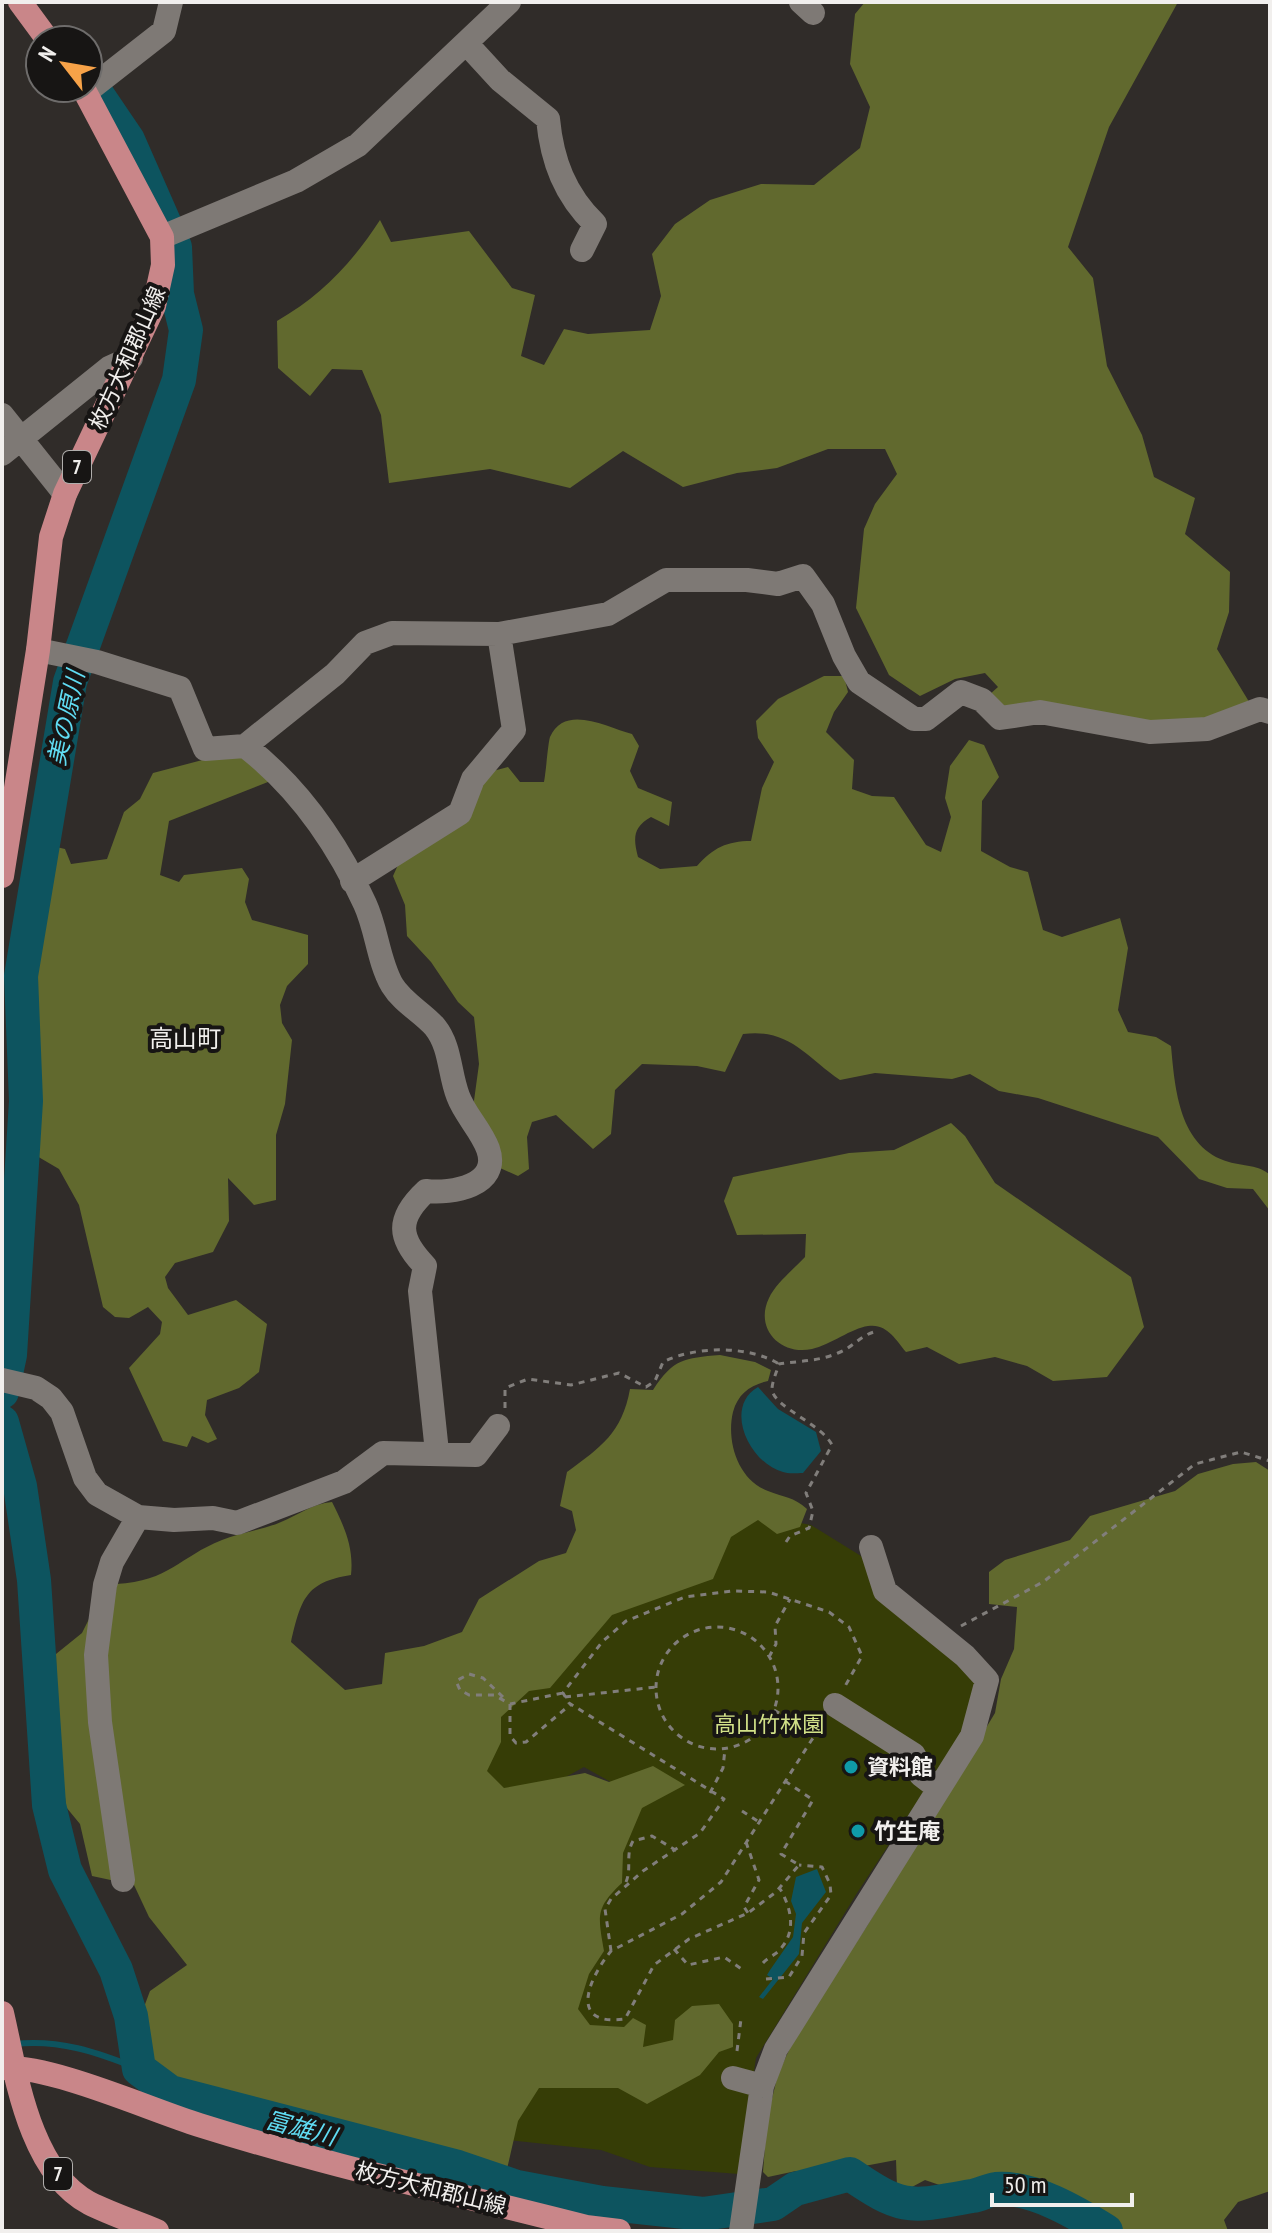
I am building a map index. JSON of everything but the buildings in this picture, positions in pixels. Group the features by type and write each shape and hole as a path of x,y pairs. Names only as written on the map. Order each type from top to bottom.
{"main road":[{"path":"20,2 36,24"},
{"name":"枚方大和郡山線","path":"2,876 38,650 51,537 65,494 131,358 161,287 172,234 93,104"},
{"name":"7","path":"2,2013 8,2068 35,2137 57,2172 87,2202 157,2231"},
{"name":"枚方大和郡山線","path":"8,2068 33,2069 200,2125 363,2171 586,2227 619,2231"}],"street":[{"path":"104,76 164,31 171,2"},
{"path":"172,234 296,181 358,145 509,2"},
{"path":"466,43 500,80 548,119 551,146 564,183 576,206 595,224 582,250"},
{"path":"12,447 66,400 109,368 131,358"},
{"path":"2,415 12,447 65,494"},
{"path":"38,650 97,662 180,688 205,749 245,746 335,674 365,643 392,633 499,634 608,614 666,580 747,580 778,584 803,576 823,604 844,656 859,682 914,719 926,719 961,692 982,700 1000,718 1040,712 1150,732 1207,729 1260,709 1270,712"},
{"path":"352,881 460,813 473,779 514,730 499,634"},
{"path":"245,746 276,770 328,835 365,905 392,985 435,1026 446,1044 458,1096 488,1149 490,1164 481,1179 447,1193 426,1191 414,1203 403,1228 406,1245 425,1266 420,1291 437,1452"},
{"path":"2,1380 36,1388 51,1398 62,1412 85,1478 97,1494 138,1517 174,1520 213,1518 237,1523 344,1482 383,1453 476,1455 498,1426"},
{"path":"123,1880 100,1722 96,1655 105,1585 112,1562 138,1517"},
{"path":"741,2230 762,2086 776,2049 972,1736 987,1680 965,1656 885,1591 871,1547"},
{"path":"835,1705 914,1755 921,1775 938,1788"},
{"path":"733,2078 762,2086"}],"path":[{"path":"498,1426 506,1403 505,1388 528,1379 571,1385 619,1373 646,1387 655,1381 663,1362 703,1352 755,1353 779,1364 822,1359 841,1352 866,1333 878,1331"},
{"path":"779,1364 772,1389 776,1400 827,1434 832,1445 806,1493 813,1511 809,1528 790,1536 786,1542"},
{"path":"954,1630 1043,1582 1195,1464 1241,1452 1270,1461"},
{"path":"564,1695 602,1642 626,1621 685,1597 733,1591 768,1592 791,1598 829,1612 849,1627 862,1656 835,1705 721,1882 682,1914 611,1951 597,1971 587,1999 592,2014 611,2021 625,2019 654,1965 674,1949 719,1924 748,1913 799,1865"},
{"path":"769,1657 776,1644 775,1626 791,1598"},
{"path":"705,1627 725,1627 744,1632 760,1644 769,1657 778,1681 774,1710 755,1736 725,1749 696,1747 678,1737 664,1722 656,1703 656,1687 660,1664 670,1647 686,1634 705,1627"},
{"path":"503,1697 469,1695 460,1690 456,1681 469,1674 483,1678 503,1697 510,1704 510,1736 516,1743 526,1742 571,1704"},
{"path":"510,1704 564,1695 656,1687"},
{"path":"564,1695 571,1704 724,1799 700,1833 626,1883"},
{"path":"774,1710 815,1735"},
{"path":"710,1793 723,1768 725,1749"},
{"path":"766,1979 789,1977 802,1956 804,1933 831,1895 830,1884 822,1867 799,1865 781,1854 813,1800 785,1781"},
{"path":"742,1811 759,1822"},
{"path":"611,1951 605,1909 626,1883 630,1873 628,1851 633,1841 652,1836 677,1851"},
{"path":"746,1842 759,1880 744,1907 748,1913"},
{"path":"763,1963 783,1947 790,1934 790,1906 779,1887"},
{"path":"674,1949 688,1965 724,1957 743,1970"},
{"path":"737,2051 741,2019"}],"green space":[{"path":"865,2 1178,2 1109,127 1068,247 1093,278 1107,366 1142,435 1154,477 1195,498 1185,534 1230,572 1229,612 1217,649 1251,705 1207,719 1166,723 1112,719 1033,701 1002,708 989,695 998,687 985,673 955,679 920,696 889,675 856,608 864,529 875,504 897,474 885,449 828,449 777,468 737,473 683,487 623,451 570,488 490,469 389,483 381,415 362,370 332,369 310,396 278,368 277,321 335,277 380,220 391,242 469,231 512,288 535,295 521,356 544,365 564,329 588,334 650,330 661,296 652,254 675,224 710,200 761,184 814,185 860,148 870,107 850,64 855,14"},
{"path":"824,676 844,676 848,692 834,712 826,732 854,760 852,789 872,796 894,797 926,845 941,852 951,817 945,798 950,766 969,740 984,745 999,777 982,801 981,851 1010,867 1028,872 1043,930 1062,937 1120,918 1128,948 1118,1010 1128,1032 1156,1037 1171,1046 1178,1098 1190,1130 1199,1144 1212,1155 1261,1169 1270,1175 1270,1211 1253,1189 1227,1188 1199,1179 1158,1137 1038,1098 999,1091 970,1074 952,1079 875,1073 840,1080 796,1046 773,1035 759,1033 743,1034 725,1072 697,1066 642,1064 615,1090 611,1134 593,1149 556,1115 532,1122 527,1137 529,1169 518,1176 500,1168 473,1108 479,1064 474,1017 458,1002 431,962 407,936 405,905 393,876 402,856 493,771 508,767 520,782 544,782 550,737 557,727 566,721 588,720 632,734 639,746 630,771 638,788 672,802 669,826 651,817 638,829 635,844 638,857 660,869 697,866 721,847 751,841 762,788 774,762 758,738 756,721 778,699"},
{"path":"229,753 242,755 273,780 169,821 160,875 179,882 184,875 242,868 249,879 245,902 252,920 308,935 308,964 287,986 280,1005 282,1023 292,1040 285,1104 276,1135 276,1200 254,1205 228,1178 229,1221 213,1252 175,1263 165,1277 168,1288 188,1315 236,1300 267,1324 259,1372 239,1388 207,1400 205,1415 217,1439 208,1443 192,1436 187,1447 163,1441 129,1368 160,1334 162,1322 148,1307 129,1318 115,1317 103,1307 79,1205 59,1169 30,1152 25,1010 27,956 48,845 65,849 71,864 107,859 124,812 140,799 153,773"},
{"path":"951,1123 965,1136 995,1183 1131,1277 1144,1327 1107,1377 1053,1381 1027,1366 995,1357 959,1364 927,1347 906,1352 890,1333 875,1326 855,1330 819,1347 801,1350 781,1344 768,1330 765,1309 769,1298 805,1257 806,1234 737,1235 724,1201 733,1177 849,1153 894,1150"},
{"path":"720,1355 755,1362 771,1370 768,1381 746,1391 735,1406 731,1423 733,1447 742,1469 758,1486 807,1509 800,1527 777,1534 758,1520 731,1537 713,1579 612,1615 550,1688 529,1691 501,1717 501,1742 487,1771 504,1788 585,1773 609,1782 653,1766 685,1785 642,1808 623,1853 622,1883 603,1906 600,1929 604,1951 589,1974 578,2009 590,2025 624,2027 633,2018 646,2025 643,2047 673,2040 675,2020 692,2006 719,2004 733,2024 733,2047 719,2052 700,2075 647,2104 618,2088 539,2088 518,2121 507,2169 417,2143 219,2099 176,2084 174,2076 145,2063 141,2015 150,1991 187,1965 149,1917 134,1885 92,1876 80,1824 66,1807 57,1720 56,1654 82,1633 94,1609 116,1584 149,1578 222,1540 274,1525 312,1507 332,1502 349,1546 351,1575 314,1588 302,1604 291,1642 345,1690 382,1684 385,1653 424,1646 462,1632 479,1599 539,1561 566,1553 576,1530 572,1511 560,1506 567,1472 590,1455 616,1428 630,1389 653,1390 667,1372 680,1362"},
{"path":"1256,1462 1270,1471 1270,2191 1238,2202 1224,2220 1228,2231 1125,2231 1026,2181 985,2176 954,2190 925,2180 912,2187 897,2187 896,2160 817,2175 796,2171 768,2177 763,2172 767,2119 778,2074 797,2033 867,1926 995,1713 1001,1679 1014,1649 1017,1607 989,1604 989,1572 1005,1560 1070,1540 1090,1516 1175,1491 1198,1474 1233,1464"},
{"name":"高山竹林園","path":"775,1518 811,1525 861,1556 979,1681 971,1720 857,1893 756,2058 739,2174 650,2167 601,2150 508,2140 616,1785 584,1767 544,1789 485,1808 467,1667 675,1528"}],"water":[{"path":"758,1387 778,1409 816,1432 821,1451 803,1473 785,1473 771,1467 751,1446 745,1434 742,1407"},
{"path":"817,1869 826,1892 802,1923 799,1954 763,1999 759,1997 773,1979 767,1975 793,1937 796,1914 791,1901 796,1877"}],"waterway":[{"name":"美の原川","path":"2,1392 10,1355 26,1101 21,976 70,682 179,380 186,330 177,294 175,247 128,140 104,104"},
{"name":"富雄川","path":"2,1422 20,1486 34,1580 49,1805 65,1870 116,1970 131,2016 139,2069 170,2092 458,2167 517,2187 602,2203 703,2214 773,2204 795,2189 850,2174 883,2195 908,2203 951,2200 996,2189 1024,2192 1054,2202 1106,2231"},
{"path":"14,2044 47,2043 78,2048 139,2069"}],"place":[{"name":"資料館","path":"851,1767"},
{"name":"竹生庵","path":"858,1831"}],"district":[{"name":"高山町","path":"185,1038"}]}
